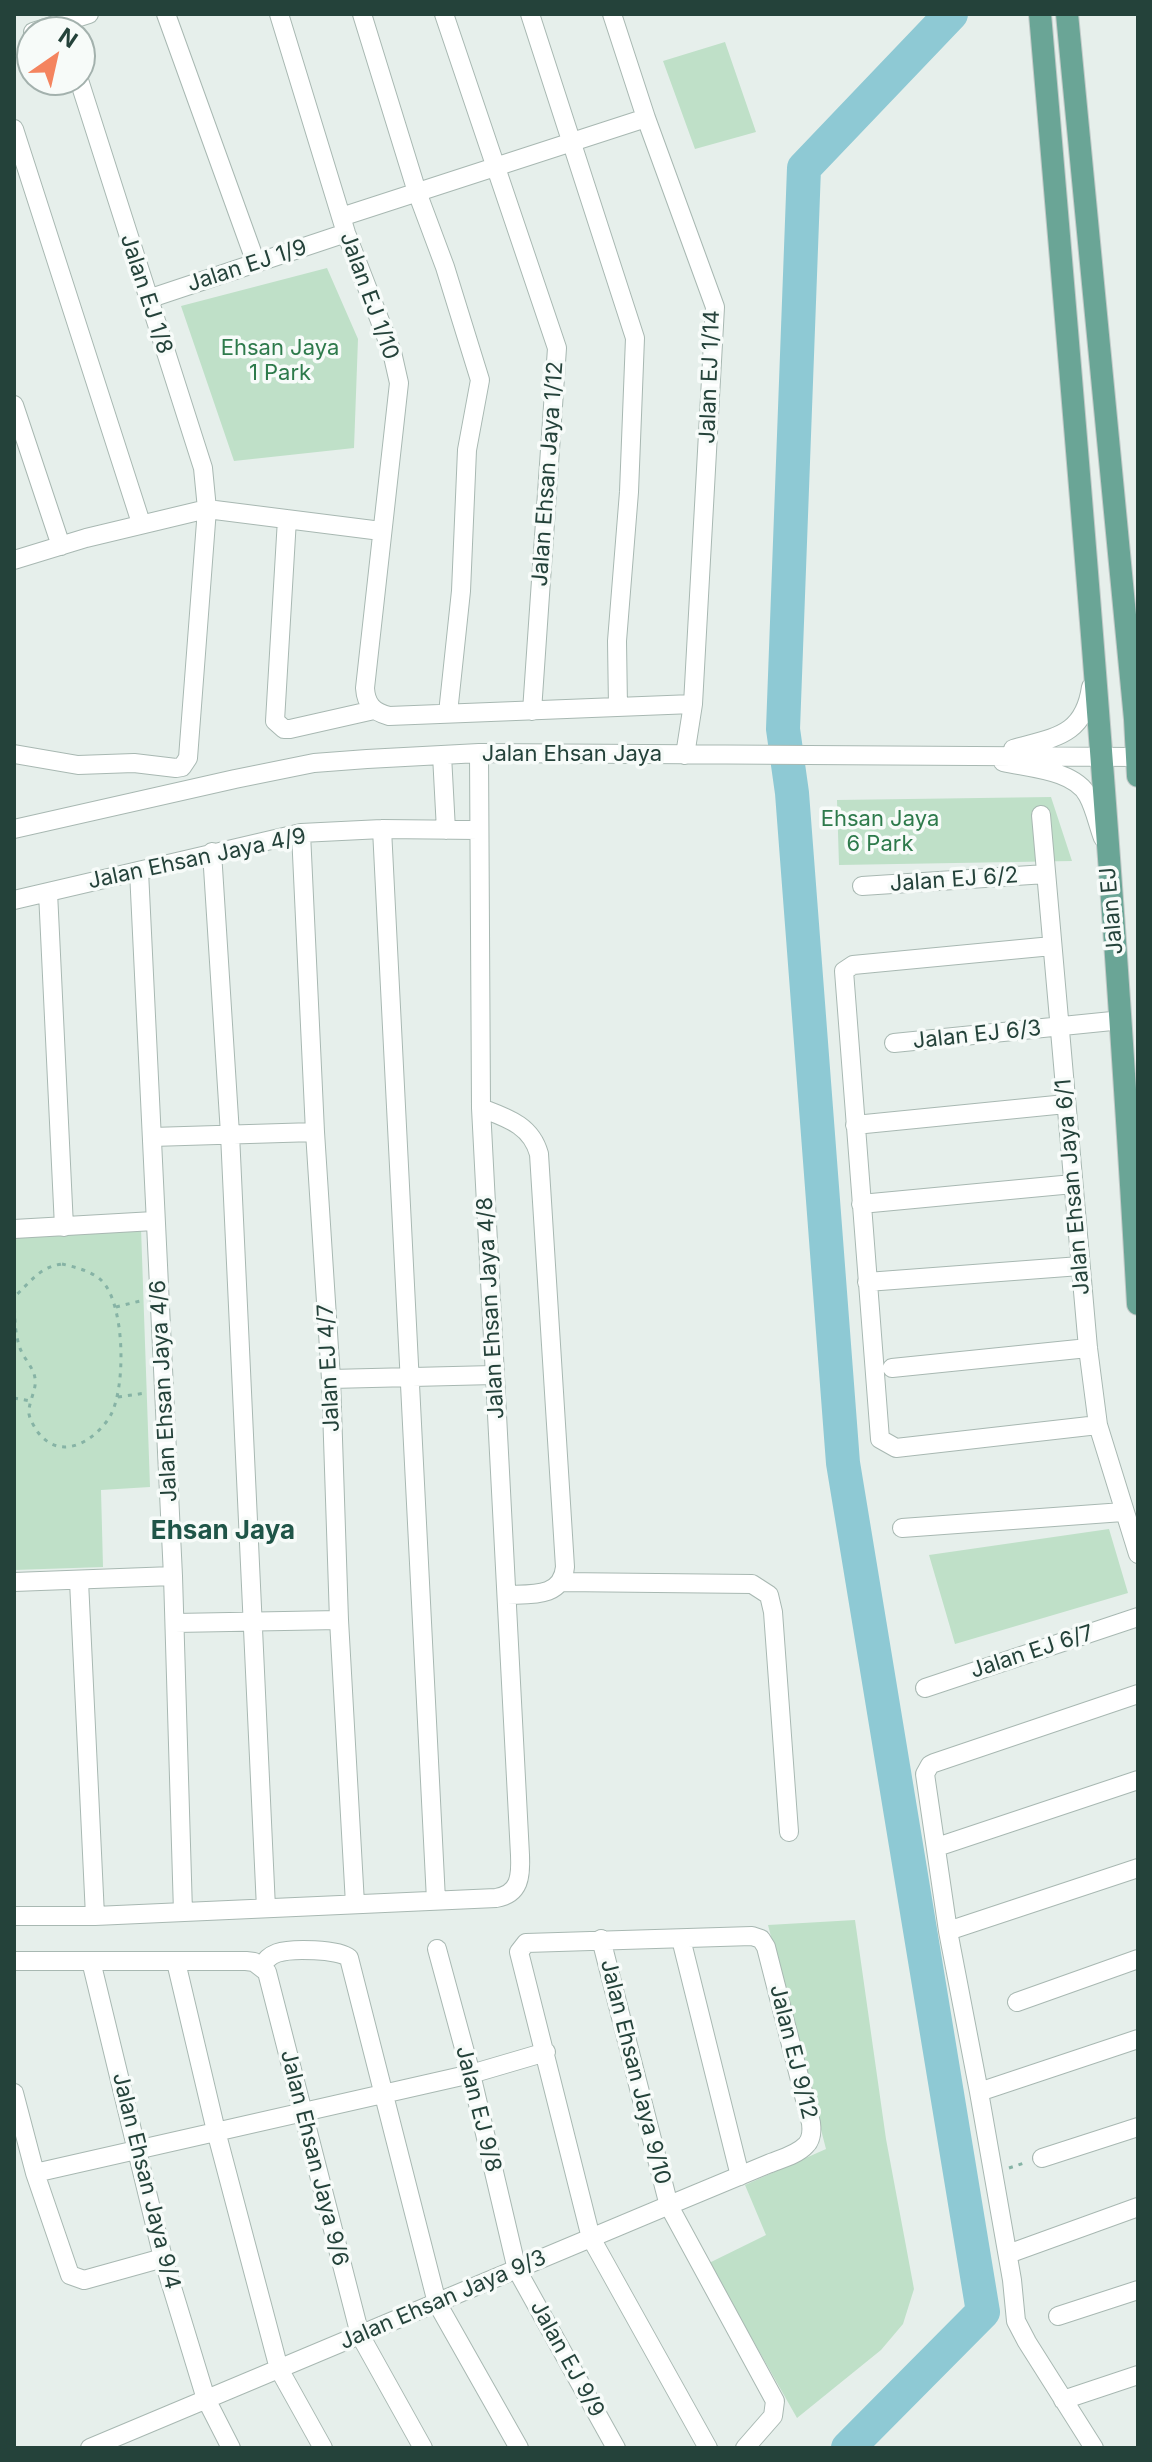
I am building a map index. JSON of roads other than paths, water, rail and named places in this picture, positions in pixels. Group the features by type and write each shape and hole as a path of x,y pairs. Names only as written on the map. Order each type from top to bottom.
{"main road":[{"name":"Jalan EJ","path":"1040,14 1095,660 1106,848 1122,1020 1138,1304"},
{"path":"1067,14 1137,719 1137,767"}],"street":[{"path":"166,14 256,263"},
{"name":"Jalan EJ 1/10","path":"279,14 344,225 392,352 399,383 365,688 369,704 382,713"},
{"path":"362,14 480,380 467,450 461,591 448,713"},
{"name":"Jalan Ehsan Jaya 1/12","path":"444,14 557,348 532,711"},
{"path":"530,14 635,338 629,492 617,641 618,707"},
{"name":"Jalan EJ 1/14","path":"612,14 646,118 715,307 693,704 685,755"},
{"name":"Jalan EJ 1/8","path":"14,754 78,765 134,763 182,767 188,758 207,509 203,468 84,96"},
{"name":"Jalan EJ 1/9","path":"148,299 256,263 417,192 646,118"},
{"path":"14,129 141,523"},
{"path":"14,405 61,546"},
{"path":"14,560 141,523 207,509 381,531"},
{"path":"287,519 275,721 284,729 382,713 693,704"},
{"path":"995,755 1056,737 1074,727 1087,708 1095,660"},
{"name":"Jalan Ehsan Jaya 4/8","path":"436,1900 503,1897 511,1893 520,1881 521,1862 481,1108 479,753"},
{"path":"442,755 446,830"},
{"name":"Jalan Ehsan Jaya","path":"14,829 170,792 314,763 442,755 995,755 1102,757 1137,767"},
{"path":"973,755 1060,775 1076,783 1088,795 1106,848"},
{"name":"Jalan Ehsan Jaya 6/1","path":"1041,815 1080,1266 1098,1425 1138,1554"},
{"path":"14,1916 95,1916 436,1900 382,829"},
{"name":"Jalan Ehsan Jaya 4/9","path":"14,900 301,833 382,829 478,830"},
{"name":"Jalan EJ 4/7","path":"301,833 315,1132 331,1379 339,1620 355,1904"},
{"path":"212,852 230,1134 266,1908"},
{"name":"Jalan Ehsan Jaya 4/6","path":"139,871 175,1623 183,1912"},
{"name":"Jalan EJ 6/2","path":"862,886 1046,874"},
{"path":"48,892 64,1227"},
{"path":"1052,946 846,968 844,974 880,1439 883,1444 896,1448 1098,1425"},
{"name":"Jalan EJ 6/3","path":"894,1043 1122,1020"},
{"path":"855,1125 1066,1104"},
{"path":"481,1108 522,1126 531,1135 539,1154 565,1567 556,1588 542,1594 507,1595"},
{"path":"152,1137 315,1132"},
{"path":"861,1204 1073,1184"},
{"path":"14,1229 154,1221"},
{"path":"867,1282 1080,1266"},
{"path":"892,1368 1088,1348"},
{"path":"331,1379 494,1375"},
{"path":"902,1528 1123,1512"},
{"path":"14,1582 173,1576"},
{"path":"79,1581 95,1916"},
{"path":"561,1582 752,1584 769,1595 773,1612 789,1832"},
{"name":"Jalan EJ 6/7","path":"925,1688 1138,1617"},
{"path":"175,1623 339,1620"},
{"path":"1094,2448 1016,2321 1008,2254 948,1931 925,1774 930,1765 1138,1694"},
{"path":"937,1847 1138,1780"},
{"path":"948,1931 1138,1868"},
{"name":"Jalan EJ 9/12","path":"681,1939 752,1936 761,1939 766,1947 812,2130 807,2144 796,2152"},
{"path":"708,2448 591,2238 546,2052 519,1958 521,1947 526,1943 601,1939 681,1939 740,2176"},
{"name":"Jalan Ehsan Jaya 9/10","path":"601,1939 669,2206 775,2401 773,2416 745,2448"},
{"name":"Jalan EJ 9/8","path":"437,1949 471,2074 517,2270"},
{"path":"14,1961 246,1961 266,1973 267,1959 278,1953 338,1951 346,1955 351,1962 437,2303 519,2448"},
{"path":"1017,2002 1138,1959"},
{"name":"Jalan Ehsan Jaya 9/4","path":"91,1961 163,2258 206,2399 231,2448"},
{"path":"176,1962 216,2131 279,2369 323,2448"},
{"name":"Jalan Ehsan Jaya 9/6","path":"266,1973 360,2335 423,2448"},
{"path":"979,2092 1138,2039"},
{"path":"35,2173 471,2074 546,2052"},
{"path":"14,2093 35,2173 67,2271 74,2278 84,2280 163,2258"},
{"path":"1042,2158 1138,2127"},
{"name":"Jalan Ehsan Jaya 9/3","path":"90,2448 796,2152"},
{"path":"1008,2254 1138,2207"},
{"name":"Jalan EJ 9/9","path":"517,2270 616,2448"},
{"path":"1058,2316 1138,2290"},
{"path":"1063,2400 1138,2375"}],"waterway":[{"path":"848,2448 983,2312 843,1463 792,793 783,729 804,168 951,14"}],"district":[{"name":"Ehsan Jaya","path":"223,1531"}],"park label":[{"name":"Ehsan Jaya 1 Park","path":"280,360"},
{"name":"Ehsan Jaya 6 Park","path":"880,832"}]}
